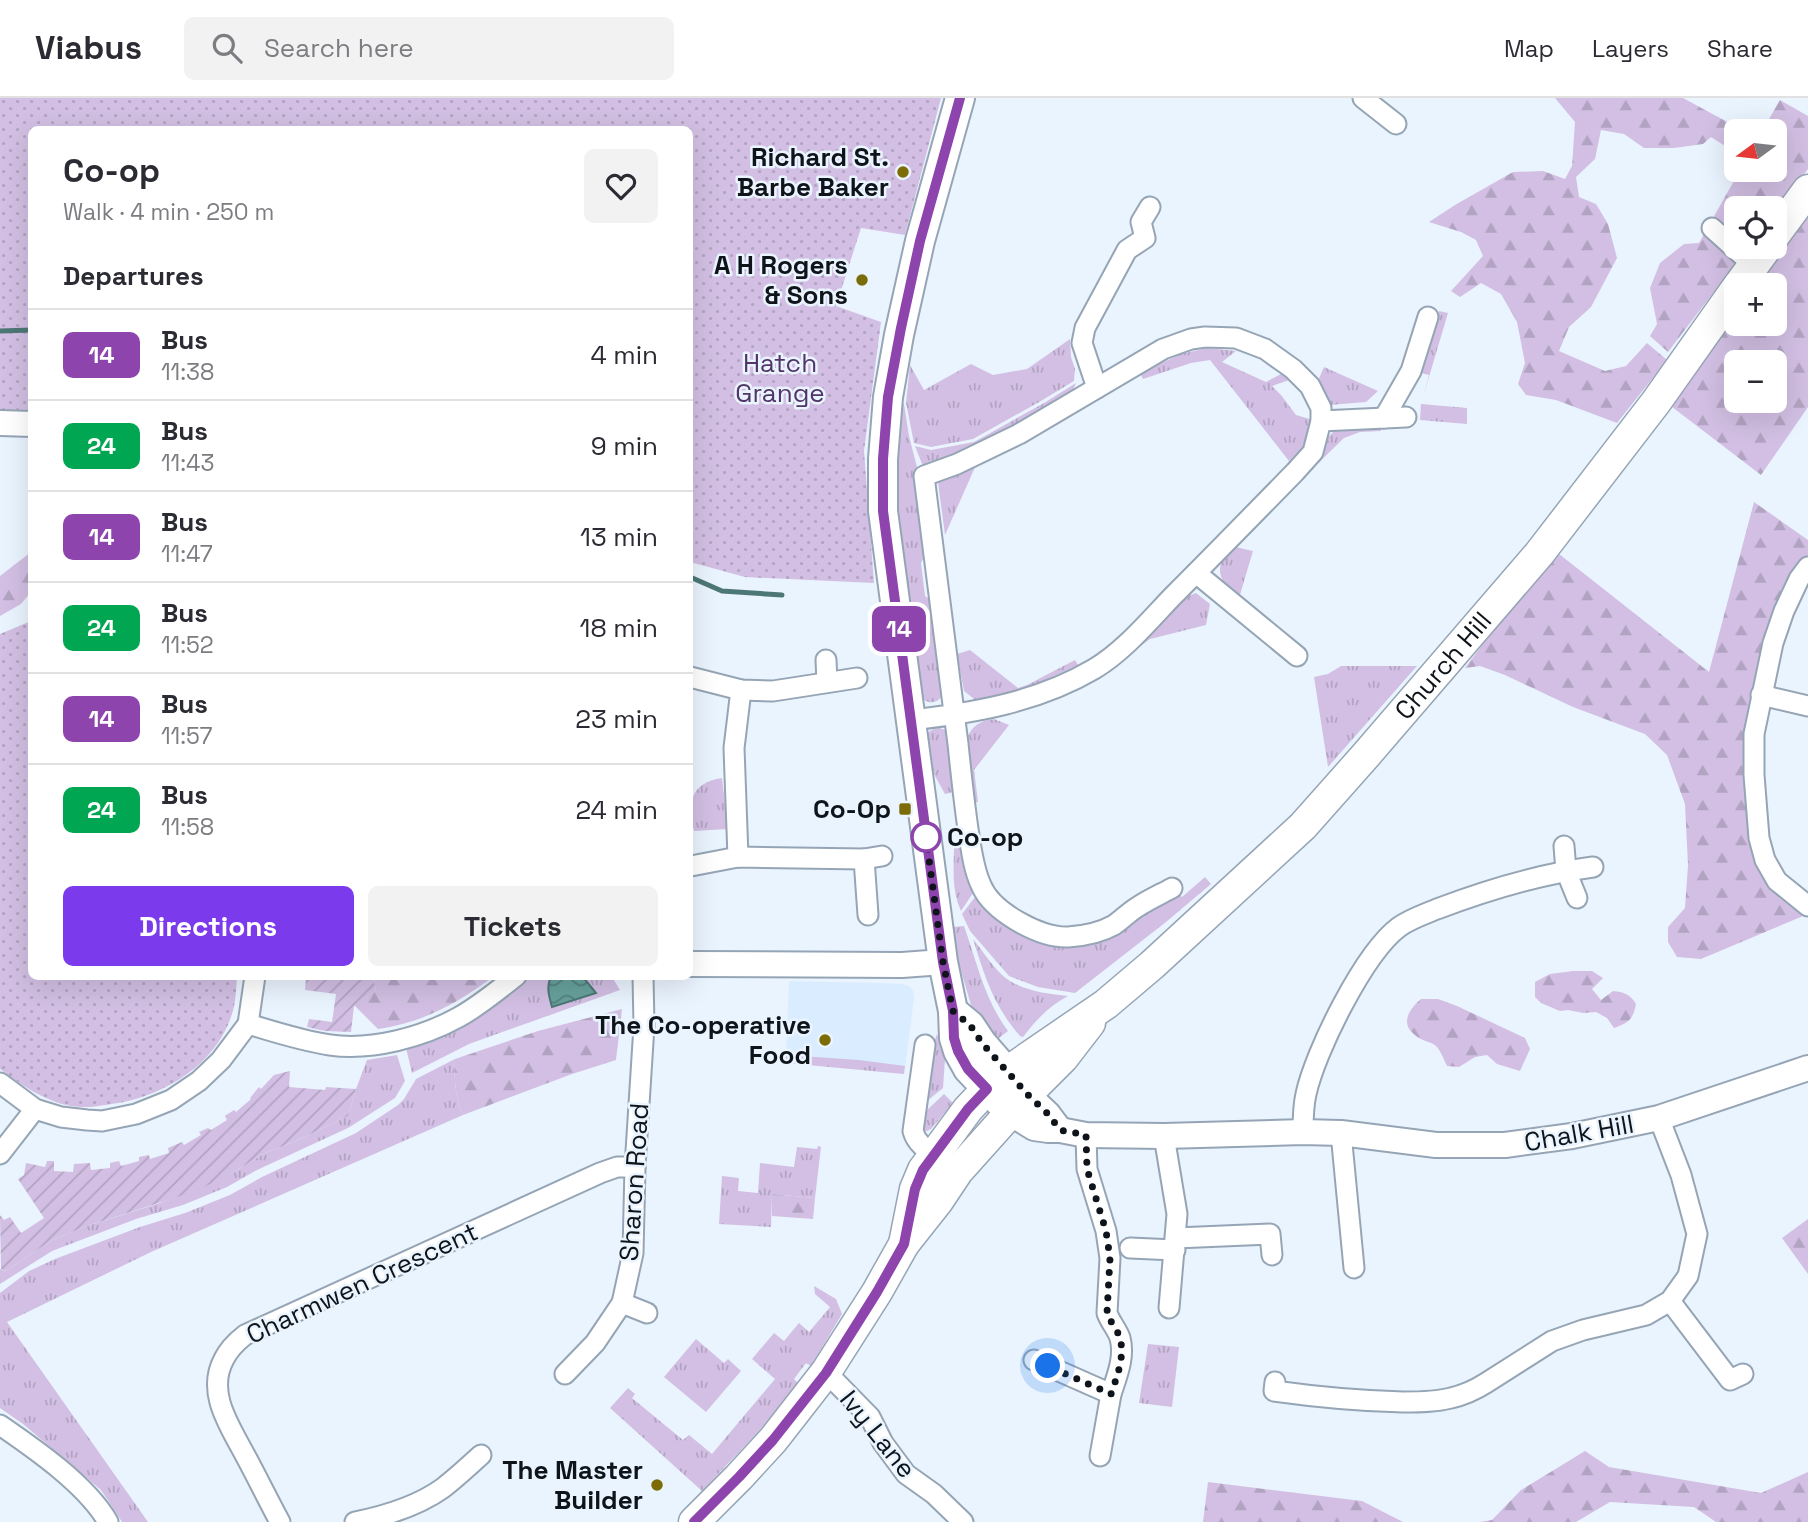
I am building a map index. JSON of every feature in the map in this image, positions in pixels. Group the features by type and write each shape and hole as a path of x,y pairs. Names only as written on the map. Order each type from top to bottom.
{"main road":[{"path":"960,98 913,270 888,397 883,459 883,511 943,962 953,1011 954,1038 968,1069 997,1081 1019,1104"},
{"path":"1787,218 1808,190"},
{"name":"Church Hill","path":"904,1244 915,1189 923,1170 968,1109 997,1081 1106,1003 1162,956 1303,826 1539,554 1656,402 1749,272"},
{"name":"Church Hill","path":"904,1244 958,1171 1063,1058 1106,1003"},
{"path":"694,1522 773,1440 826,1373 904,1244"}],"street":[{"path":"1363,98 1396,124"},
{"path":"1097,388 1082,344 1085,328 1128,250 1145,238 1141,222 1150,207"},
{"path":"1712,228 1749,272"},
{"path":"1384,418 1411,371 1428,317"},
{"path":"911,720 954,715 998,707 1058,688 1097,668 1130,640 1313,452 1321,421 1321,408 1310,386 1293,369 1265,349 1236,338 1205,337 1163,349 1019,434 924,476 954,715 971,851 981,888 999,909 1020,924 1067,937 1100,931 1114,925 1138,907 1172,888"},
{"path":"1321,421 1406,417"},
{"path":"0,423 28,424"},
{"path":"1808,566 1799,579 1773,643 1754,734 1759,838 1765,860 1777,881 1808,906"},
{"path":"1196,573 1297,656"},
{"path":"826,660 827,682"},
{"path":"693,678 741,690 773,691 857,678"},
{"path":"738,857 734,748 741,690"},
{"path":"1761,695 1808,706"},
{"path":"1564,846 1566,871 1577,898"},
{"path":"693,869 738,857 873,858 868,915"},
{"path":"1303,1132 1304,1103 1309,1082 1338,1014 1362,971 1399,927 1450,904 1566,871 1593,867"},
{"path":"693,964 909,965 943,962"},
{"path":"0,1083 35,1109 61,1117 102,1121 136,1114 170,1100 199,1081 221,1060 247,1024 254,980"},
{"path":"247,1024 332,1045 368,1045 399,1040 426,1033 462,1016 511,980"},
{"name":"Sharon Road","path":"565,1374 595,1343 622,1303 633,1253 635,1167 644,1026 643,980"},
{"path":"925,1045 913,1130 915,1138 922,1147 958,1171"},
{"name":"Chalk Hill","path":"1019,1104 1048,1114 1060,1130 1086,1135 1303,1132 1341,1133 1436,1145 1505,1145 1572,1136 1659,1118 1808,1068"},
{"path":"0,1154 35,1109"},
{"path":"1274,1391 1322,1398 1387,1402 1451,1399 1475,1390 1552,1341 1583,1330 1646,1315 1670,1301 1688,1276 1697,1234 1681,1175 1659,1118"},
{"path":"1341,1133 1354,1268"},
{"path":"1086,1135 1087,1169 1106,1231 1110,1258 1107,1313 1119,1336 1122,1350 1100,1456"},
{"path":"1164,1136 1177,1214 1169,1308"},
{"name":"Charmwen Crescent","path":"280,1522 223,1412 217,1391 218,1372 229,1350 238,1340 600,1173 617,1167 635,1167"},
{"path":"1130,1248 1270,1234 1272,1255"},
{"path":"1670,1301 1732,1381"},
{"path":"622,1303 647,1313"},
{"path":"1034,1360 1111,1394"},
{"name":"Ivy Lane","path":"826,1373 870,1417 883,1443 906,1474 934,1494 962,1522"},
{"path":"0,1425 75,1482 108,1522"},
{"path":"355,1522 395,1511 423,1499 443,1488 481,1455"}],"shaded area":[{"path":"789,981 903,984 910,987 914,998 905,1068 786,1058"}],"green space":[{"name":"Hatch Grange","path":"0,98 941,98 905,235 861,228 836,306 881,322 864,451 874,583 745,577 693,563 693,126 28,126 28,419 0,416"},
{"path":"1555,98 1683,98 1724,120 1724,145 1711,137 1703,144 1644,148 1624,134 1601,130 1595,159 1576,177 1579,197 1596,204 1608,224 1617,258 1591,307 1569,327 1559,351 1605,371 1626,366 1647,343 1667,360 1617,423 1556,400 1526,395 1518,384 1525,363 1517,322 1501,294 1481,283 1460,297 1451,291 1483,256 1476,240 1461,232 1429,222 1513,172 1543,171 1565,179 1572,166 1575,122"},
{"path":"1780,100 1808,116 1808,169 1787,197 1725,196 1733,182 1787,182 1787,119 1769,119"},
{"path":"1724,198 1724,259 1739,259 1728,273 1724,273 1724,278 1668,352 1650,336 1657,324 1650,288 1660,263 1684,244 1699,243"},
{"path":"1808,212 1808,407 1761,475 1663,400 1724,321 1724,336 1787,336 1787,273 1761,273 1772,259 1787,259 1787,239"},
{"path":"1439,311 1448,313 1423,397 1429,375 1421,373"},
{"path":"1070,339 1075,369 1074,381 973,439 931,447 914,443 906,403 910,365 924,390 971,364 993,375 1027,369"},
{"path":"1207,348 1236,351 1222,362 1266,382 1281,374 1289,380 1272,386 1296,415 1313,420 1305,444 1289,461 1210,360 1191,363 1143,379 1140,373 1181,354"},
{"path":"1324,367 1378,391 1366,402 1330,405 1317,383"},
{"path":"1076,383 1073,390 999,436 924,469 915,446 931,450 974,442"},
{"path":"898,403 904,404 918,471 926,553 921,563 925,596 933,602 945,691 934,702 926,701 919,695 895,505"},
{"path":"1421,404 1467,408 1467,424 1420,420"},
{"path":"1380,427 1381,431 1360,432 1344,438 1304,477 1301,474 1333,432 1344,428"},
{"path":"976,465 945,535 938,482"},
{"path":"1754,502 1808,540 1808,567 1761,695 1759,838 1808,914 1701,959 1677,957 1668,942 1668,927 1685,908 1688,865 1685,804 1667,755 1645,734 1573,707 1505,675 1480,666 1465,668 1554,550 1709,672"},
{"path":"1231,546 1253,551 1239,598 1226,586 1220,574 1222,561"},
{"path":"28,554 28,596 21,604 0,616 0,576"},
{"path":"1196,593 1210,604 1206,625 1150,639 1142,645 1140,642 1186,597"},
{"path":"28,622 28,980 237,980 233,1009 225,1032 215,1047 188,1074 137,1099 95,1106 71,1106 34,1092 0,1069 0,634"},
{"path":"970,650 1018,688 1075,660 1078,665 1019,692 978,702 964,691 957,654"},
{"path":"1341,666 1417,666 1328,767 1314,677 1328,674"},
{"path":"994,719 1009,725 974,770 978,802 974,803 966,741 976,726"},
{"path":"939,728 946,730 950,736 957,791 945,794 931,768 925,747 925,738 930,731"},
{"path":"722,778 728,829 694,831 693,796 703,784"},
{"path":"961,845 975,890 961,911 954,887 954,846"},
{"path":"1205,877 1211,884 1075,993 1038,987 1009,976 970,931 962,914 978,893 1003,921 1021,934 1042,942 1080,946 1108,935 1176,890 1182,897"},
{"path":"964,926 987,993 1008,1031 994,1042 979,1022 971,1005 959,964 953,927"},
{"path":"973,939 1001,974 1015,984 1068,996 1043,1014 1023,1037 1020,1036 996,1002"},
{"path":"1592,971 1603,978 1592,989 1601,1000 1613,991 1629,996 1636,1004 1630,1020 1614,1028 1607,1018 1596,1012 1560,1011 1541,1003 1535,997 1535,982 1550,974"},
{"path":"306,980 374,980 376,990 354,1006 351,1032 307,1027 309,1019 332,1022 336,994 305,990"},
{"path":"374,980 489,980 466,996 425,1017 378,1029 354,1005 376,990"},
{"path":"525,980 614,980 620,990 469,1044 412,1073 406,1048 449,1033"},
{"path":"1421,999 1438,999 1457,1006 1525,1038 1530,1049 1520,1071 1497,1064 1487,1055 1475,1057 1459,1067 1447,1066 1436,1046 1414,1034 1407,1024 1409,1014"},
{"path":"622,1009 616,1060 463,1115 456,1088 455,1059 538,1031"},
{"path":"937,1034 945,1059 943,1088 927,1101 934,1042"},
{"path":"397,1055 405,1081 395,1098 348,1128 257,1170 227,1187 52,1251 0,1284 0,1269 6,1271 52,1240 160,1203 232,1173 265,1153 348,1116 367,1060"},
{"path":"786,1055 905,1066 904,1074 786,1063"},
{"path":"455,1059 456,1088 463,1115 151,1252 7,1322 148,1522 122,1522 101,1490 0,1408 0,1293 29,1271 55,1259 230,1195 356,1133 398,1105 416,1079"},
{"path":"290,1071 289,1087 356,1089 348,1116 265,1153 196,1191 52,1240 6,1271 1,1269 0,1215 4,1220 10,1217 21,1233 44,1218 18,1179 24,1175 26,1163 45,1167 47,1161 54,1161 54,1171 73,1172 74,1164 90,1163 91,1170 110,1168 110,1163 119,1161 121,1166 139,1161 139,1157 149,1155 150,1159 169,1153 168,1148 182,1142 184,1145 201,1135 199,1132 208,1128 211,1130 227,1120 225,1116 234,1110 236,1112 274,1075"},
{"path":"944,1094 953,1103 931,1129 923,1130 921,1126 925,1112"},
{"path":"818,1146 821,1147 815,1198 772,1194 771,1227 719,1224 722,1176 739,1178 738,1191 758,1193 760,1163 794,1167 797,1147 817,1149"},
{"path":"772,1194 815,1198 813,1219 772,1216"},
{"path":"1808,1219 1808,1274 1782,1238"},
{"path":"814,1286 836,1299 842,1314 811,1366 806,1363 794,1379 799,1384 702,1491 610,1408 628,1388 635,1394 632,1398 683,1440 689,1435 712,1454 775,1379 752,1359 774,1333 784,1341 799,1323 809,1332 830,1307 815,1294"},
{"path":"696,1339 724,1363 728,1359 741,1371 706,1412 664,1377"},
{"path":"1148,1344 1179,1347 1172,1407 1139,1403"},
{"path":"1585,1451 1609,1467 1761,1493 1808,1472 1808,1522 1716,1522 1694,1507 1610,1502 1576,1522 1479,1522 1492,1520 1521,1490"},
{"path":"1208,1482 1362,1501 1403,1522 1203,1522"}],"water":[{"path":"585,980 596,993 552,1007 549,981"}],"waterway":[{"path":"0,331 28,330"},
{"path":"693,578 722,591 782,595"}],"bus line":[{"name":"14","path":"694,1522 773,1440 826,1373 904,1244 915,1189 923,1170 968,1109 987,1089 968,1069 954,1038 953,1011 943,962 883,511 883,459 888,397 913,270 960,98"}],"place":[{"name":"Richard St. Barbe Baker","path":"903,172"},
{"name":"A H Rogers & Sons","path":"862,280"},
{"name":"Co-Op","path":"905,809"},
{"name":"Co-op","path":"926,837"},
{"name":"The Co-operative Food","path":"825,1040"},
{"name":"The Master Builder","path":"657,1485"}],"route":[{"path":"926,837 943,962 953,1011 970,1025 982,1043 1060,1130 1086,1135 1087,1169 1106,1231 1110,1258 1107,1313 1119,1336 1122,1355 1111,1394 1048,1366"}]}
